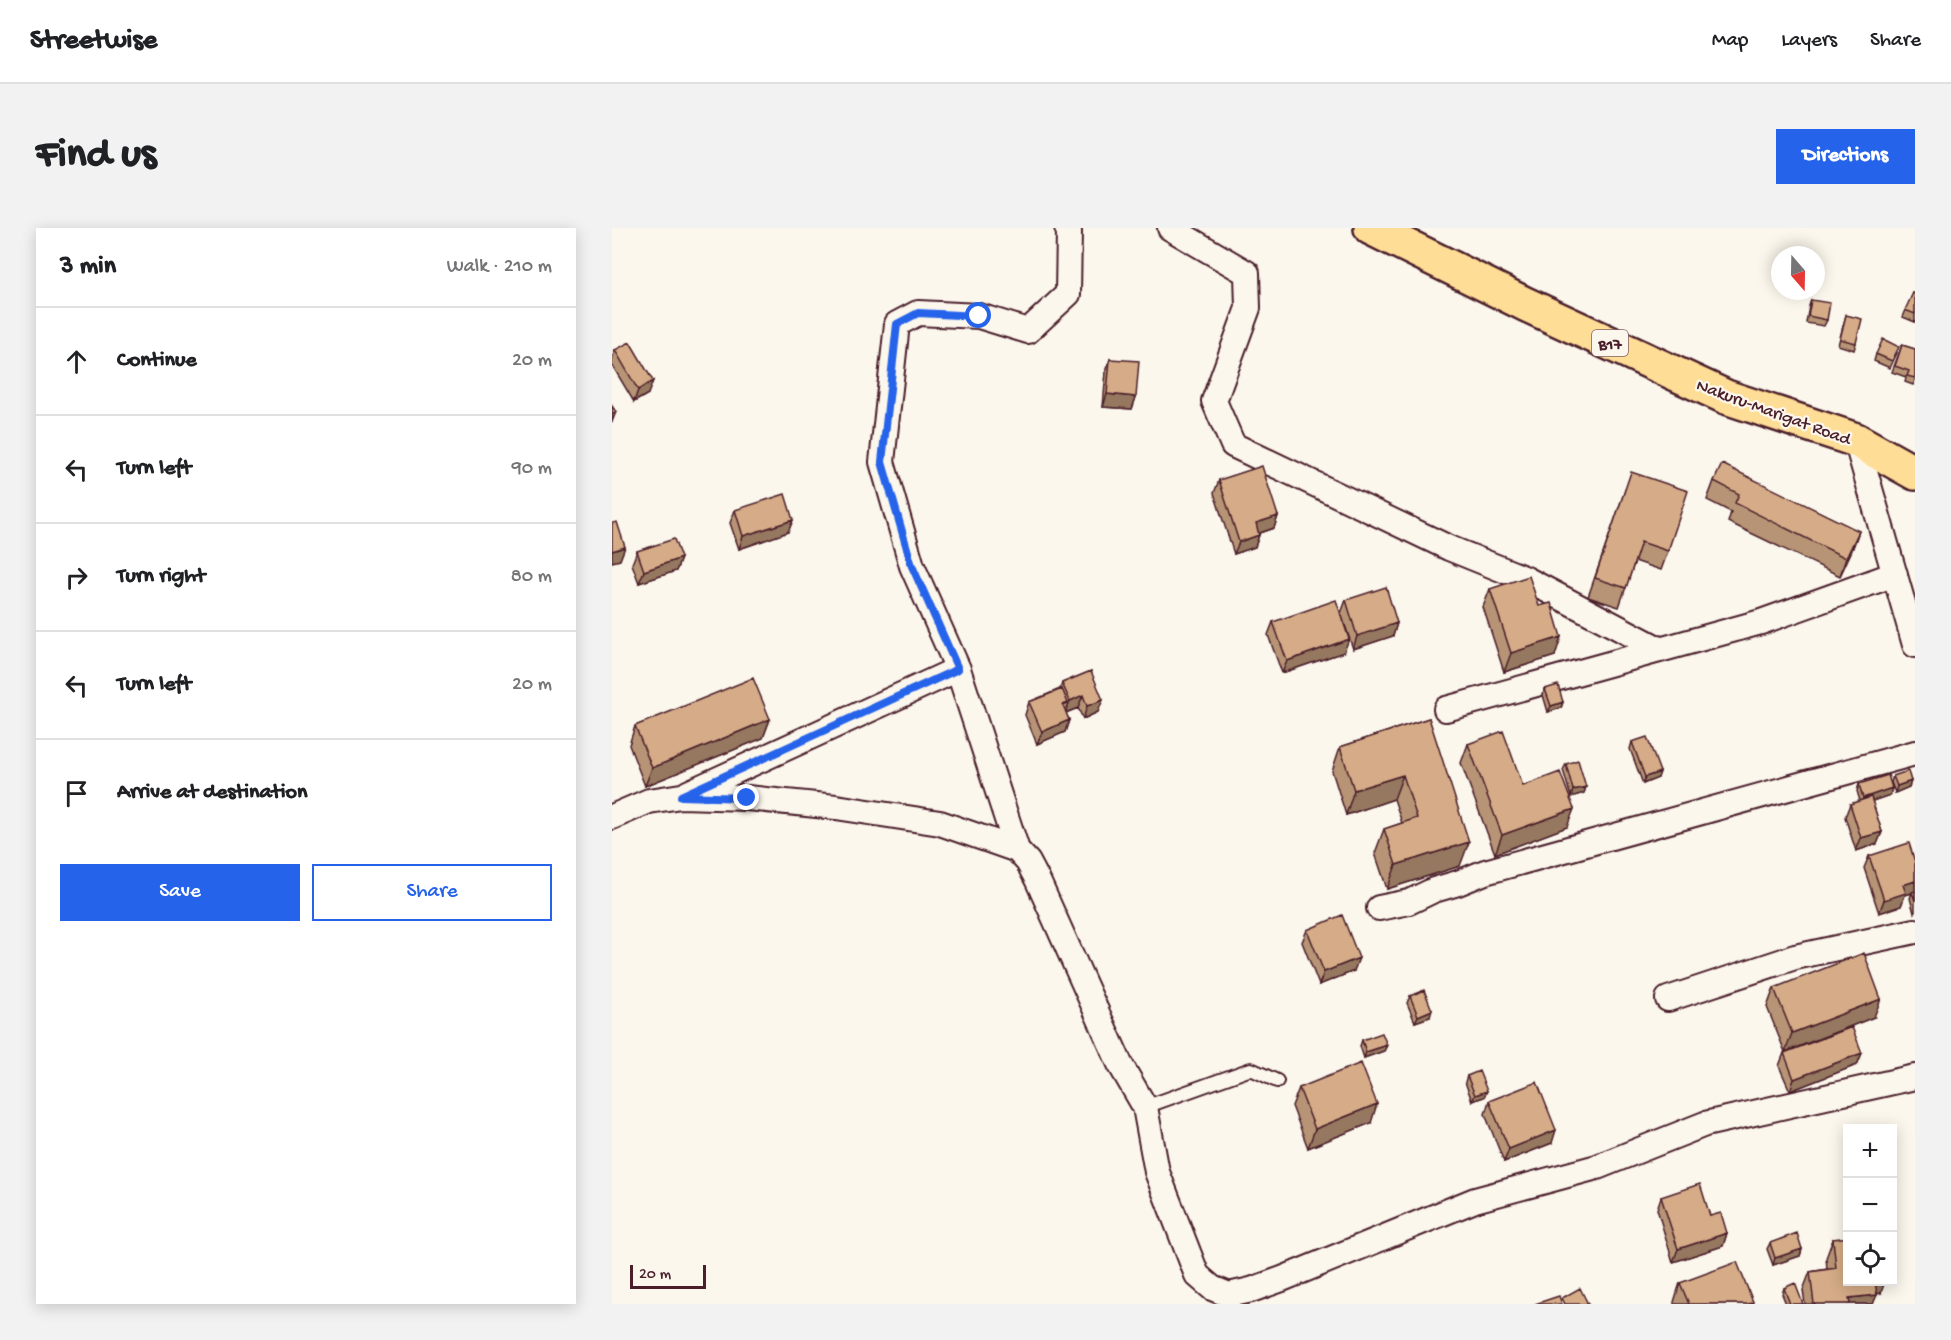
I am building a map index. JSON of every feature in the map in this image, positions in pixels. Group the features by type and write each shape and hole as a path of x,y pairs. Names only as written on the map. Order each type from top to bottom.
{"main road":[{"name":"Nakuru-Marigat Road","path":"1371,228 1525,304 1726,397 1856,440 1915,473"}],"street":[{"path":"1170,228 1247,273 1248,308 1214,401 1233,445 1449,548 1526,579 1659,649"},
{"path":"1068,229 1068,294 1028,331 979,316 918,313 897,324 882,462 912,566 958,669 1017,849 1028,862 1038,881 1120,1064 1145,1107 1157,1172 1197,1275 1221,1299 1282,1279 1475,1200 1597,1167 1705,1124 1915,1077"},
{"path":"1856,440 1915,645"},
{"path":"1446,709 1761,622 1895,574"},
{"path":"681,796 958,669"},
{"path":"1379,908 1409,902 1434,890 1485,872 1915,753"},
{"path":"612,817 649,801 681,796 747,798 836,807 940,823 1017,849"},
{"path":"1668,999 1795,957 1915,931"}],"lane":[{"path":"1145,1107 1251,1069 1277,1081"}],"building":[{"path":"1913,293 1915,294 1915,314 1905,310"},
{"path":"1811,300 1830,303 1827,320 1808,316"},
{"path":"1846,315 1862,319 1856,343 1840,339"},
{"path":"1883,339 1899,347 1892,361 1876,354"},
{"path":"630,342 653,381 638,390 615,350"},
{"path":"1902,345 1915,349 1915,378 1907,376 1909,371 1895,366"},
{"path":"1110,359 1139,361 1136,397 1107,394"},
{"path":"1722,464 1859,531 1846,558 1735,503 1739,494 1714,481"},
{"path":"1262,466 1278,516 1256,523 1259,535 1239,542 1219,480"},
{"path":"1631,472 1688,491 1668,551 1641,542 1626,588 1595,578"},
{"path":"785,494 793,520 743,536 735,510"},
{"path":"617,522 625,547 612,551 612,523"},
{"path":"674,539 681,558 644,571 637,551"},
{"path":"1529,576 1539,606 1551,603 1561,637 1511,653 1490,589"},
{"path":"1386,587 1397,623 1357,636 1346,600"},
{"path":"1336,600 1349,639 1287,661 1273,622"},
{"path":"1091,671 1103,700 1087,706 1083,695 1070,701 1062,683"},
{"path":"753,678 770,719 652,768 635,726"},
{"path":"1558,685 1563,702 1551,706 1545,689"},
{"path":"1062,689 1068,703 1063,705 1069,720 1042,732 1029,702"},
{"path":"1429,718 1469,842 1396,865 1384,829 1417,818 1403,775 1354,790 1340,747"},
{"path":"1503,731 1523,786 1560,772 1574,809 1502,835 1468,744"},
{"path":"1647,737 1660,772 1645,777 1632,742"},
{"path":"1578,760 1586,787 1573,790 1566,764"},
{"path":"1908,771 1911,781 1897,786 1893,776"},
{"path":"1888,775 1892,788 1863,798 1859,784"},
{"path":"1871,797 1882,832 1861,838 1850,804"},
{"path":"1909,843 1915,862 1915,881 1903,885 1906,893 1884,900 1869,856"},
{"path":"1342,915 1359,958 1324,972 1307,930"},
{"path":"1864,953 1881,999 1792,1033 1774,988"},
{"path":"1424,990 1432,1010 1418,1016 1410,996"},
{"path":"1852,1027 1862,1053 1794,1079 1784,1053"},
{"path":"1382,1033 1387,1045 1366,1052 1362,1040"},
{"path":"1361,1063 1377,1104 1315,1129 1299,1088"},
{"path":"1479,1071 1487,1091 1475,1095 1467,1076"},
{"path":"1537,1082 1556,1130 1509,1149 1489,1101"},
{"path":"1700,1184 1710,1216 1721,1213 1727,1233 1678,1249 1661,1197"},
{"path":"1797,1233 1802,1249 1775,1258 1770,1243"},
{"path":"1843,1238 1843,1286 1876,1286 1877,1295 1849,1298 1850,1304 1814,1304 1810,1272 1836,1268 1833,1239"},
{"path":"1737,1262 1753,1302 1749,1304 1689,1304 1680,1283"},
{"path":"1795,1283 1803,1304 1790,1304 1784,1288"},
{"path":"1580,1288 1588,1304 1565,1304 1562,1298"},
{"path":"1559,1296 1562,1304 1535,1304"}],"route":[{"path":"747,798 681,796 958,669 912,566 882,462 897,324 918,313 979,316"}]}
